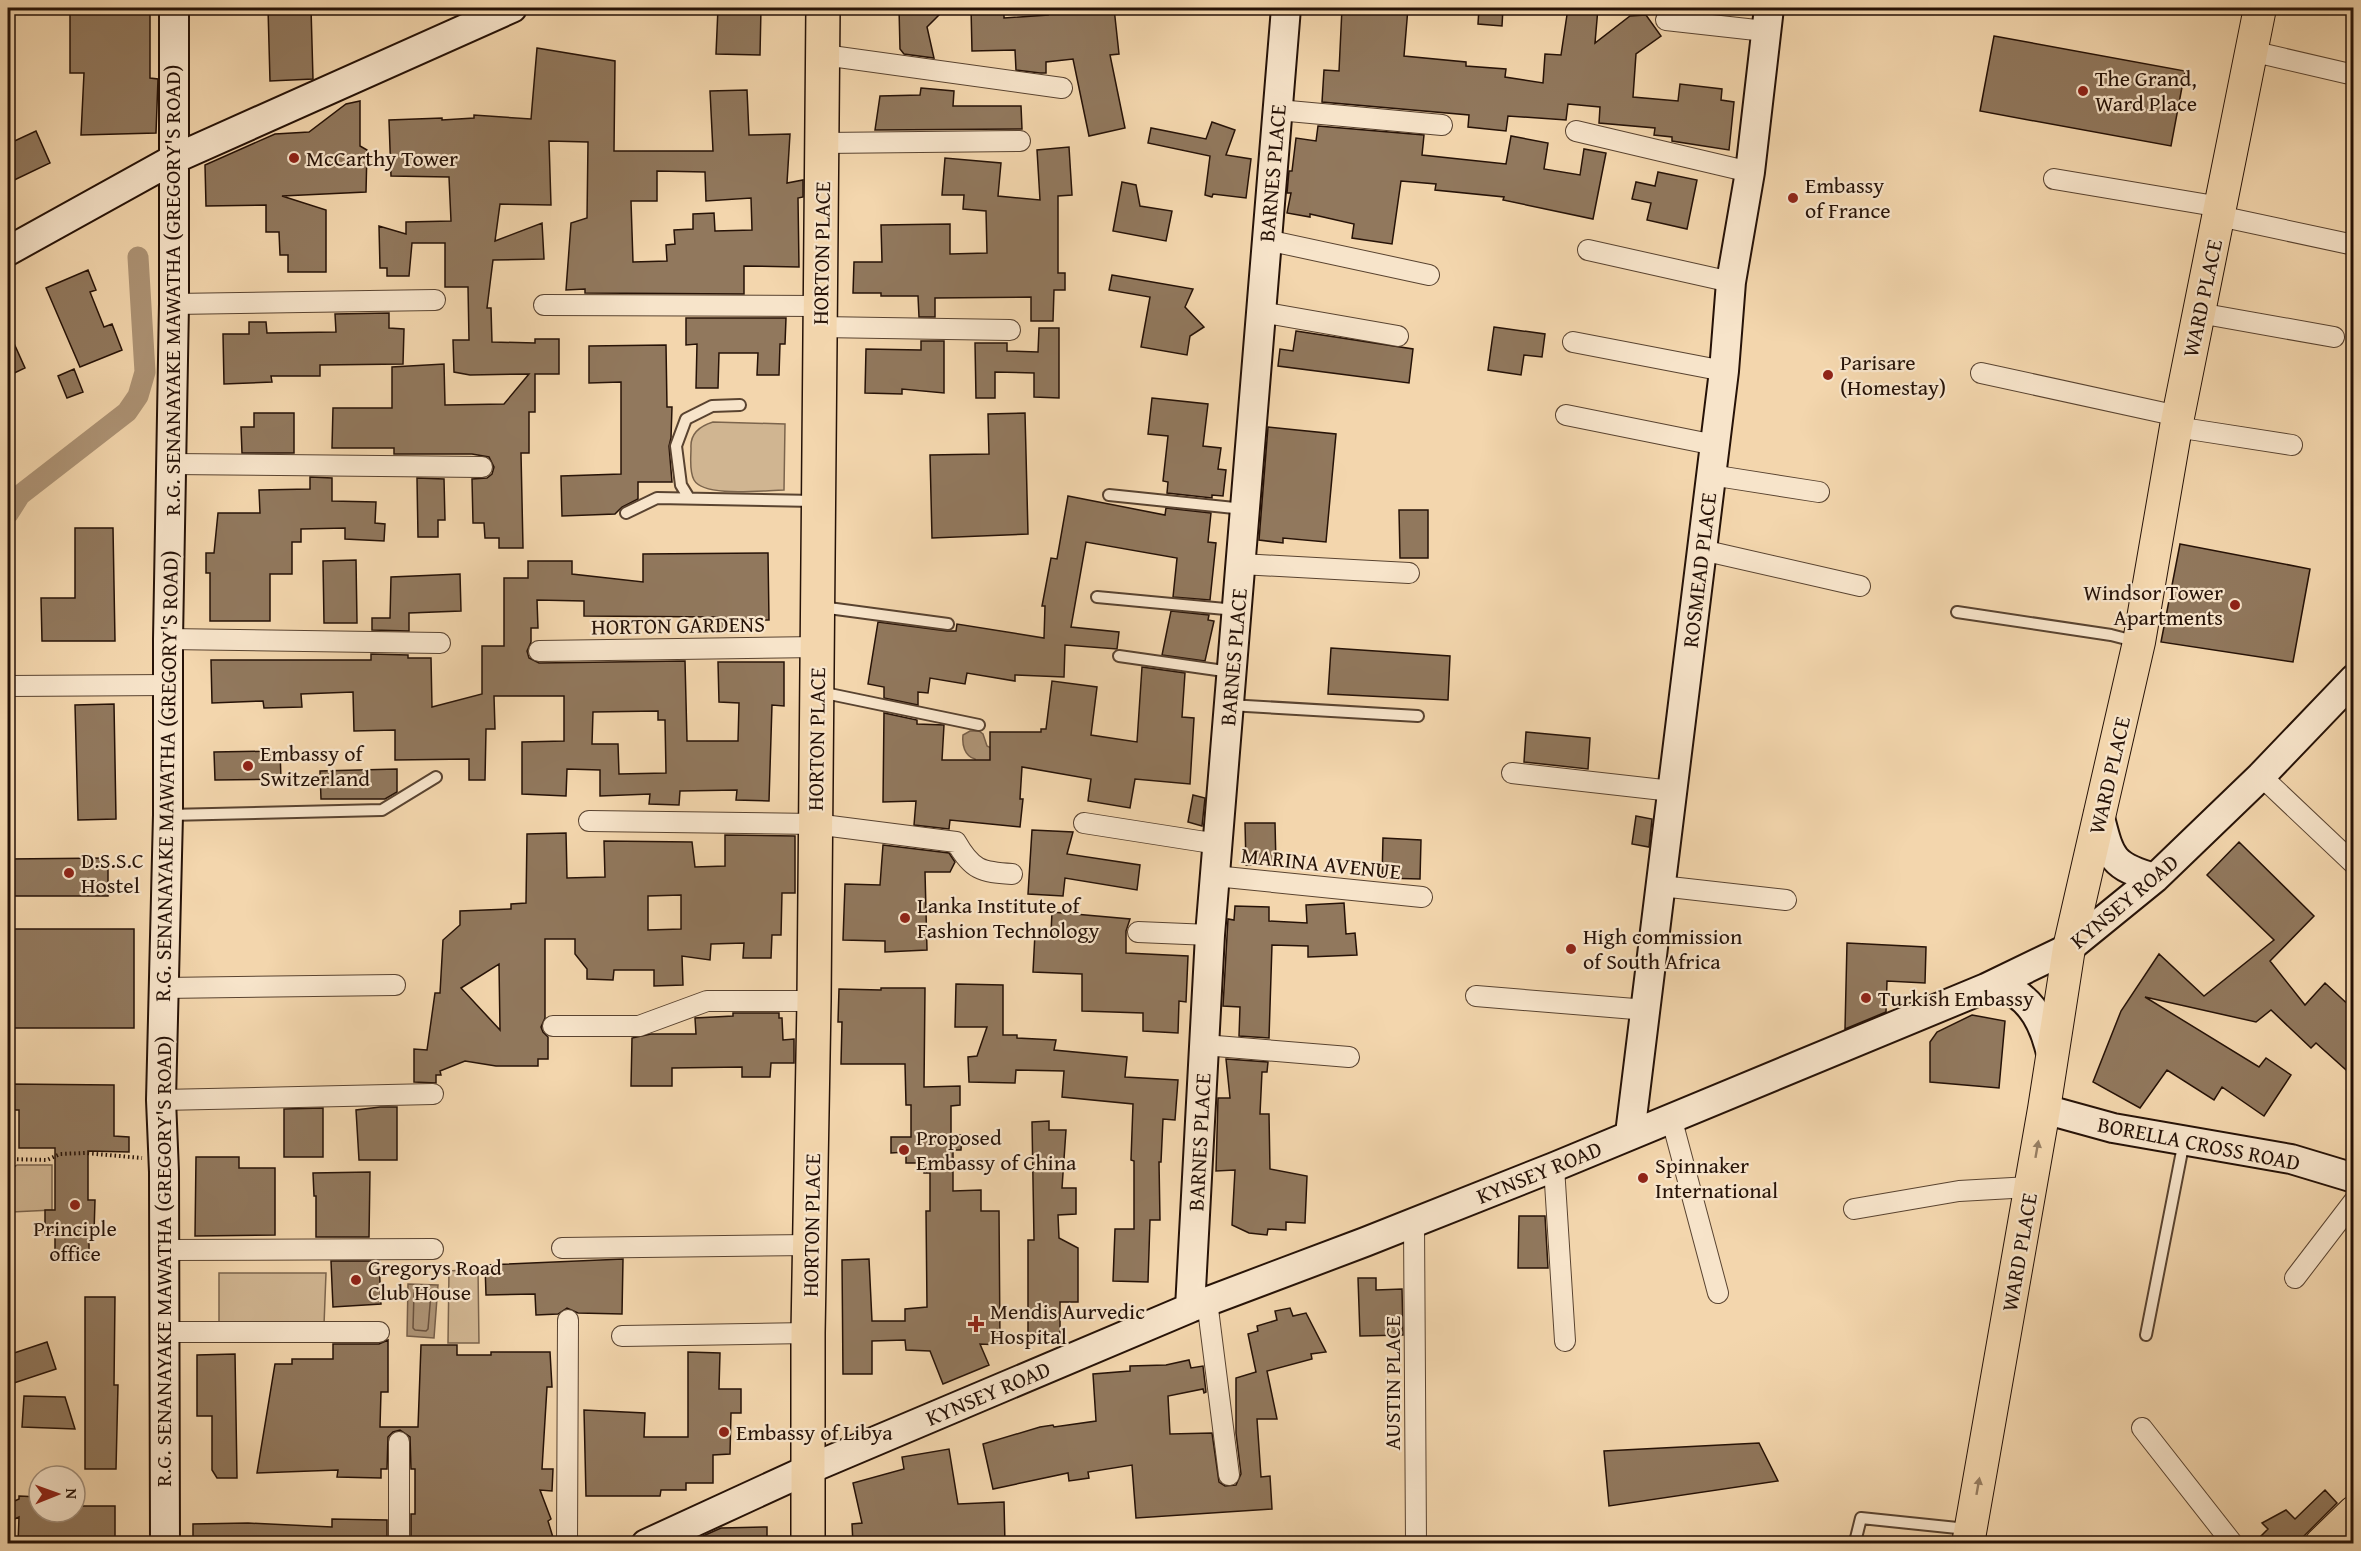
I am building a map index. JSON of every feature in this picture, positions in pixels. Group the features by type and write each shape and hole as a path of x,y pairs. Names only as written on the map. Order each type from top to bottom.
{"highway":[{"name":"HORTON PLACE","path":"808,1544 808,1333 814,1001 824,8"}],"main road":[{"name":"WARD PLACE","path":"1969,1537 2044,1108 2069,948 2139,642 2177,421 2260,8"},
{"path":"2321,1544 2354,1512"}],"street":[{"name":"R.G. SENANAYAKE MAWATHA (GREGORY'S ROAD)","path":"165,1544 162,1250 164,1159 161,1100 168,815 168,639 174,304 174,8"},
{"path":"8,250 174,159 512,8"},
{"name":"BARNES PLACE","path":"1198,1305 1204,1045 1210,935 1286,8"},
{"path":"1666,20 1767,20"},
{"name":"ROSMEAD PLACE","path":"1630,1134 1724,371 1731,282 1750,172 1767,20"},
{"path":"2251,51 2354,75"},
{"path":"824,55 1062,88"},
{"path":"1278,110 1442,125"},
{"path":"1576,131 1750,172"},
{"path":"823,143 1020,141"},
{"path":"2054,179 2220,212 2354,246"},
{"path":"1267,240 1429,275"},
{"path":"1588,250 1731,282"},
{"path":"174,304 435,300"},
{"path":"544,305 821,316 1010,330"},
{"path":"1261,312 1398,336"},
{"path":"2199,313 2334,337"},
{"path":"1573,342 1724,371"},
{"path":"1981,373 2177,421 2292,446"},
{"path":"1566,416 1715,445"},
{"path":"172,464 482,467"},
{"path":"1711,475 1819,492"},
{"path":"1702,550 1860,586"},
{"path":"1240,564 1409,573"},
{"path":"168,639 440,643"},
{"name":"HORTON GARDENS","path":"539,651 818,647"},
{"name":"KYNSEY ROAD","path":"646,1544 807,1470 1198,1305 1554,1167 1986,988 2069,948 2155,878 2353,681"},
{"path":"8,686 168,685"},
{"path":"1512,773 1672,791"},
{"path":"2260,776 2354,864"},
{"path":"2099,814 2108,847 2114,858 2133,872 2155,878"},
{"path":"589,821 815,825 956,842 966,859 986,873 1012,874"},
{"path":"1084,823 1218,844"},
{"name":"MARINA AVENUE","path":"1215,876 1422,897"},
{"path":"1661,886 1786,900"},
{"path":"1138,932 1210,935"},
{"path":"163,988 395,985"},
{"path":"1986,988 2013,992 2031,1008 2046,1032 2052,1058"},
{"path":"1476,996 1647,1010"},
{"path":"553,1026 639,1026 707,1001 814,1001"},
{"path":"1204,1045 1349,1057"},
{"path":"161,1100 433,1094"},
{"name":"BORELLA CROSS ROAD","path":"2044,1108 2113,1128 2291,1159 2354,1178"},
{"path":"1671,1117 1718,1293"},
{"path":"1554,1167 1565,1341"},
{"path":"1854,1209 1959,1191 2030,1187"},
{"path":"2295,1278 2354,1201"},
{"name":"AUSTIN PLACE","path":"1414,1223 1416,1544"},
{"path":"562,1248 811,1245"},
{"path":"162,1250 433,1249"},
{"path":"1198,1305 1228,1475"},
{"path":"567,1544 568,1320"},
{"path":"163,1332 379,1332"},
{"path":"622,1336 808,1333"},
{"path":"2142,1428 2233,1544"},
{"path":"399,1442 399,1544"}],"lane":[{"path":"689,498 681,485 676,446 686,419 712,406 740,405"},
{"path":"1109,495 1245,509"},
{"path":"626,513 657,498 818,501"},
{"path":"1097,597 1237,610"},
{"path":"818,606 948,624"},
{"path":"1957,612 2111,635 2139,642"},
{"path":"1119,656 1231,672"},
{"path":"817,692 979,724"},
{"path":"1228,705 1418,716"},
{"path":"168,815 382,810 436,777"},
{"path":"2146,1335 2184,1141"},
{"path":"1852,1544 1856,1538 1861,1518 1969,1537"}],"path":[{"path":"8,1159 47,1160 60,1154 85,1153 164,1159"},
{"path":"8,1159 15,1168"}],"shaded area":[{"path":"713,422 785,424 784,490 722,491 700,486 691,473 691,443 700,428"},
{"path":"17,1165 52,1165 52,1210 12,1212 12,1169"},
{"path":"478,1269 479,1343 448,1343 449,1271"},
{"path":"219,1273 326,1273 324,1325 219,1323"}],"water":[{"path":"970,731 979,731 983,734 987,746 999,752 976,778 975,759 966,752 963,742 963,735"},
{"path":"408,1284 438,1285 434,1338 407,1336"}],"building":[{"path":"70,8 150,8 150,78 158,79 156,133 81,135 84,73 70,73"},
{"path":"268,8 311,8 313,79 270,81"},
{"path":"718,8 761,8 760,55 716,54"},
{"path":"899,8 946,8 927,27 934,58 904,54 900,49"},
{"path":"971,8 1004,8 1004,18 1048,15 1047,12 1084,8 1114,8 1119,54 1110,55 1125,128 1089,136 1073,59 1046,62 1046,73 1040,73 1016,70 1015,50 972,51"},
{"path":"1342,8 1408,8 1404,56 1466,62 1466,66 1506,69 1505,77 1543,83 1545,54 1561,55 1568,8 1598,8 1595,43 1630,16 1646,15 1661,36 1636,54 1633,97 1678,101 1680,84 1722,89 1721,100 1734,102 1729,150 1672,141 1672,137 1654,135 1655,128 1599,123 1600,107 1568,104 1566,120 1508,116 1506,131 1468,127 1469,115 1322,102 1324,70 1339,71"},
{"path":"1479,8 1503,8 1502,26 1478,24"},
{"name":"The Grand, Ward Place","path":"1994,36 2185,71 2171,146 1980,111"},
{"path":"537,48 615,61 614,151 713,151 710,91 747,90 749,135 790,134 787,183 803,180 803,197 798,198 799,267 744,266 744,294 585,293 585,289 566,290 571,223 587,218 588,142 549,141 551,205 500,204 495,241 542,223 544,259 493,260 487,308 491,308 492,342 535,343 535,339 559,339 559,374 535,374 535,412 529,412 529,453 521,453 523,548 499,548 499,538 485,538 484,523 473,523 472,479 487,478 492,474 494,467 489,457 472,454 394,454 394,448 332,448 333,408 392,408 392,367 444,364 445,405 504,404 529,374 470,375 454,372 453,340 469,340 468,287 445,287 445,243 412,243 409,276 387,276 387,268 380,268 379,226 406,234 406,222 451,221 449,177 391,176 389,120 442,118 442,120 474,118 474,115 531,119","holes":["657,171 705,172 706,201 751,198 752,230 715,231 714,213 693,214 693,229 674,230 675,244 666,245 667,261 633,262 631,201 657,201"]},
{"path":"921,88 954,91 953,106 1021,106 1022,129 875,130 880,96 920,95"},
{"name":"McCarthy Tower","path":"360,101 360,146 367,150 366,192 282,196 326,210 326,272 288,272 288,255 280,255 279,232 266,232 266,205 206,206 205,165 275,134 309,132 346,104"},
{"path":"1212,122 1235,130 1226,155 1251,159 1246,198 1205,195 1210,156 1148,143 1151,128 1206,139"},
{"path":"1318,126 1424,135 1422,155 1506,164 1511,136 1548,143 1544,169 1580,175 1584,149 1606,153 1593,219 1503,200 1504,197 1435,190 1436,184 1401,181 1392,244 1352,238 1354,224 1310,214 1310,217 1287,213 1291,193 1287,193 1289,171 1292,171 1296,138 1316,141"},
{"path":"36,131 50,163 8,183 8,144"},
{"path":"1069,147 1072,195 1058,196 1058,273 1065,273 1065,290 1054,290 1053,321 1031,321 1031,297 935,298 935,317 919,317 918,296 853,293 854,262 882,262 881,225 950,224 950,254 987,253 986,211 963,209 964,195 942,195 945,158 1001,163 998,196 1040,200 1037,150"},
{"path":"1658,172 1697,180 1687,229 1647,220 1651,203 1632,199 1636,182 1655,186"},
{"path":"1122,182 1136,185 1140,206 1172,211 1166,241 1113,231"},
{"path":"88,270 96,290 90,292 104,327 112,324 122,350 80,367 46,288"},
{"path":"1112,275 1193,289 1185,307 1204,327 1190,336 1187,355 1141,347 1150,297 1109,290"},
{"path":"389,313 389,328 404,329 403,364 320,365 320,376 271,376 272,382 224,384 223,334 249,334 249,322 266,322 267,333 336,332 335,314"},
{"path":"686,318 786,318 785,344 780,344 779,375 757,375 758,353 719,353 718,388 696,388 697,344 686,345"},
{"path":"1494,327 1545,334 1542,357 1524,355 1521,375 1488,370"},
{"path":"1039,328 1059,328 1059,398 1034,397 1034,373 995,372 995,398 976,398 975,343 1007,343 1007,351 1038,352"},
{"path":"8,330 25,368 8,376"},
{"path":"1296,331 1413,349 1409,383 1278,366 1280,349 1293,351"},
{"path":"921,341 944,341 944,393 902,389 902,394 865,393 866,349 921,350"},
{"path":"666,345 667,407 672,407 669,446 672,482 638,482 638,499 622,507 615,514 562,516 561,476 621,474 621,382 589,383 589,346"},
{"path":"74,369 83,392 67,398 58,376"},
{"path":"1152,398 1208,404 1203,446 1221,448 1218,469 1226,470 1223,496 1212,495 1212,498 1167,493 1168,482 1163,481 1168,436 1148,434"},
{"path":"254,413 294,413 294,453 242,453 241,427 254,427"},
{"path":"1025,413 1028,534 932,538 930,455 989,454 988,414"},
{"path":"1268,427 1336,434 1326,542 1283,538 1283,543 1259,540"},
{"path":"310,477 332,478 332,501 376,502 375,523 385,524 384,541 345,539 345,528 301,529 301,542 292,542 292,574 270,574 270,621 210,621 210,573 206,573 206,553 214,553 218,513 260,513 259,490 310,489"},
{"path":"417,478 444,479 445,520 438,520 438,537 418,537"},
{"path":"1068,496 1165,515 1166,508 1211,513 1208,542 1216,543 1210,600 1173,597 1177,558 1086,542 1071,627 1119,632 1117,649 1065,645 1064,677 1015,675 1015,681 967,673 965,684 930,678 928,693 918,692 918,705 884,698 884,687 868,684 878,622 947,631 956,631 957,624 1044,638 1045,606 1042,606 1051,558 1057,559"},
{"path":"1399,510 1428,510 1428,558 1400,558"},
{"path":"75,528 113,528 115,641 42,641 41,598 75,598"},
{"name":"Windsor Tower Apartments","path":"2180,544 2310,569 2293,662 2161,642"},
{"path":"768,553 769,620 735,620 735,629 720,630 720,617 584,616 584,601 537,600 538,628 531,628 531,642 527,651 529,658 539,663 685,661 687,741 738,741 739,703 719,702 718,662 784,662 784,706 772,705 769,801 736,800 737,790 680,791 679,805 649,804 650,794 600,796 600,770 567,769 566,796 522,794 522,742 564,741 564,696 494,696 495,729 486,729 485,780 469,780 469,759 395,760 395,730 354,731 353,692 301,694 302,707 264,708 263,701 212,703 211,660 371,660 371,654 431,658 432,707 482,694 482,646 504,646 504,578 528,578 528,561 572,561 572,574 643,582 643,554","holes":["658,711 658,720 665,720 666,773 619,774 618,744 592,744 593,712"]},
{"path":"356,560 357,623 324,623 323,561"},
{"path":"460,574 461,611 409,613 409,631 372,630 372,618 390,618 391,577"},
{"path":"1171,611 1209,615 1208,620 1214,621 1205,661 1162,655"},
{"path":"1331,648 1450,656 1448,700 1328,694"},
{"path":"1142,667 1185,673 1182,717 1194,718 1190,784 1135,779 1130,808 1088,801 1091,779 1022,767 1020,799 1023,799 1020,827 950,820 949,829 914,825 916,801 883,802 884,713 917,720 917,724 944,725 942,760 990,760 990,732 1041,732 1041,729 1046,729 1052,681 1097,687 1091,735 1137,742"},
{"path":"114,704 116,819 78,820 75,705"},
{"path":"1526,732 1590,738 1588,769 1524,762"},
{"name":"Embassy of Switzerland","path":"280,751 281,779 215,780 214,752"},
{"path":"397,769 397,792 385,799 321,799 320,771"},
{"path":"1193,795 1205,798 1202,826 1188,822"},
{"path":"1636,816 1652,819 1649,847 1632,844"},
{"path":"1245,823 1275,823 1276,865 1246,865"},
{"path":"1032,830 1073,832 1067,854 1140,865 1137,890 1065,878 1063,896 1028,894"},
{"path":"566,833 567,878 605,877 604,841 692,842 695,867 725,866 725,835 795,836 795,893 782,893 781,935 772,935 771,958 743,958 744,943 711,944 710,960 682,956 683,985 654,986 654,970 614,970 613,980 587,979 587,969 575,954 575,939 545,939 545,1018 541,1027 548,1037 548,1059 538,1059 538,1066 496,1066 465,1061 440,1071 441,1075 436,1075 436,1083 414,1082 414,1049 427,1050 435,993 440,993 443,940 460,925 460,911 511,909 511,904 526,903 527,834","holes":["681,895 681,929 648,930 648,896","499,964 500,1030 461,988"]},
{"path":"1383,838 1421,840 1420,879 1382,878"},
{"path":"2239,842 2314,916 2270,961 2305,1005 2325,983 2354,1010 2354,1077 2316,1043 2311,1048 2271,1010 2256,1022 2145,997 2259,1067 2266,1058 2291,1075 2264,1116 2222,1087 2214,1100 2167,1070 2140,1108 2093,1082 2121,1011 2159,954 2204,996 2274,940 2207,875"},
{"path":"883,845 949,853 955,862 950,872 925,872 927,950 885,952 885,941 843,940 845,884 880,885"},
{"path":"108,858 108,896 8,896 8,859"},
{"path":"1344,903 1346,934 1355,933 1357,955 1308,957 1308,946 1272,945 1269,1038 1239,1036 1240,1007 1223,1006 1228,919 1234,920 1235,906 1269,907 1269,921 1307,923 1306,905"},
{"path":"1052,912 1130,919 1126,931 1126,953 1188,956 1186,1002 1179,1001 1178,1033 1143,1031 1143,1013 1082,1011 1082,974 1033,972 1035,933 1051,933"},
{"path":"8,929 134,929 134,1028 8,1028"},
{"name":"Turkish Embassy","path":"1847,943 1926,947 1925,983 1887,981 1886,1012 1845,1029"},
{"path":"956,984 1003,985 1003,1035 1056,1040 1054,1050 1127,1057 1125,1077 1178,1080 1175,1120 1163,1119 1161,1162 1159,1162 1160,1220 1150,1220 1148,1282 1113,1281 1115,1229 1134,1229 1134,1161 1131,1160 1133,1104 1062,1097 1064,1071 1016,1070 1015,1083 969,1082 968,1057 977,1056 987,1027 955,1027"},
{"path":"881,988 925,988 924,1087 960,1086 960,1105 951,1106 951,1135 962,1135 961,1150 953,1150 953,1191 981,1190 981,1211 999,1211 1000,1345 980,1344 989,1365 943,1384 930,1351 906,1350 905,1340 872,1341 872,1374 843,1374 842,1260 869,1259 872,1321 905,1321 905,1309 927,1307 926,1211 930,1211 930,1173 924,1173 924,1163 906,1163 906,1152 891,1153 891,1137 911,1137 911,1105 906,1105 905,1064 841,1064 842,1022 838,1022 839,989 881,990"},
{"path":"733,1013 779,1013 779,1018 782,1018 783,1040 794,1039 794,1063 771,1063 770,1077 742,1077 742,1067 672,1068 672,1086 631,1086 632,1038 651,1034 696,1034 695,1018 733,1016"},
{"path":"1972,1015 2005,1021 1999,1088 1930,1082 1930,1042 1937,1032"},
{"path":"1226,1059 1268,1062 1267,1072 1262,1072 1260,1114 1269,1114 1270,1169 1307,1176 1305,1223 1286,1222 1286,1230 1268,1229 1267,1235 1249,1233 1232,1225 1235,1170 1216,1171 1218,1098 1230,1098"},
{"path":"8,1084 114,1085 114,1136 129,1137 129,1152 88,1151 88,1200 95,1200 94,1233 89,1233 89,1260 55,1259 55,1232 45,1233 45,1210 55,1210 55,1148 19,1148 19,1110 8,1110"},
{"path":"397,1107 397,1160 359,1160 356,1110"},
{"path":"323,1108 323,1157 284,1157 284,1109"},
{"path":"1049,1121 1049,1130 1066,1130 1062,1188 1076,1188 1076,1214 1058,1215 1059,1238 1078,1248 1078,1302 1060,1302 1060,1334 1028,1334 1028,1240 1034,1240 1032,1122"},
{"path":"196,1157 239,1157 239,1168 275,1168 275,1235 195,1236"},
{"path":"370,1172 369,1237 316,1237 316,1196 314,1196 313,1173"},
{"path":"1519,1216 1545,1216 1548,1268 1518,1268"},
{"path":"623,1259 622,1314 578,1313 567,1308 558,1314 536,1315 535,1294 486,1295 485,1265"},
{"name":"Gregorys Road Club House","path":"331,1261 379,1261 381,1304 333,1307"},
{"path":"1358,1278 1376,1278 1376,1290 1402,1289 1403,1335 1360,1336"},
{"path":"85,1297 115,1297 114,1385 118,1385 116,1469 87,1469 87,1464 85,1464"},
{"path":"1290,1308 1293,1316 1306,1313 1326,1352 1311,1354 1312,1359 1267,1371 1277,1419 1257,1419 1261,1477 1270,1476 1272,1509 1136,1518 1132,1465 1088,1472 1089,1478 1069,1481 1068,1473 993,1489 983,1444 1040,1427 1096,1421 1093,1374 1130,1371 1130,1366 1166,1365 1189,1360 1191,1368 1203,1366 1206,1392 1204,1393 1203,1389 1168,1396 1170,1434 1212,1433 1219,1482 1225,1486 1236,1485 1241,1474 1236,1433 1236,1378 1256,1372 1248,1334 1258,1331 1257,1326 1277,1320 1275,1311"},
{"path":"388,1340 388,1392 381,1392 380,1427 418,1427 421,1345 457,1345 457,1355 491,1355 491,1352 550,1352 552,1387 547,1387 542,1469 553,1469 552,1491 540,1490 551,1519 548,1521 555,1544 411,1544 411,1514 415,1514 415,1469 411,1469 410,1437 400,1430 388,1437 387,1469 381,1469 381,1478 337,1477 338,1470 257,1473 275,1364 292,1364 292,1359 333,1359 333,1344 379,1344"},
{"path":"47,1342 56,1369 8,1385 8,1355"},
{"path":"688,1352 720,1353 719,1389 741,1389 741,1413 731,1413 730,1454 713,1455 713,1483 686,1483 686,1490 661,1490 660,1496 586,1496 584,1410 645,1413 644,1437 688,1437"},
{"path":"235,1354 237,1478 217,1478 212,1470 212,1416 197,1416 197,1355"},
{"path":"24,1396 65,1397 75,1429 22,1427"},
{"path":"1759,1443 1778,1481 1609,1506 1604,1451"},
{"path":"949,1449 958,1504 1004,1502 1005,1544 853,1544 852,1524 862,1523 853,1483 904,1469 902,1457"},
{"path":"2325,1490 2337,1503 2296,1544 2253,1544 2268,1529 2262,1523 2286,1510 2295,1519"},
{"path":"19,1496 27,1496 27,1524 87,1524 87,1506 115,1506 115,1544 18,1544 19,1517 8,1522 8,1504 19,1499"},
{"path":"332,1519 387,1520 387,1544 193,1544 193,1524 248,1523 332,1527"},
{"path":"767,1527 767,1544 703,1544 703,1536 721,1528"}],"waterway":[{"path":"8,514 20,495 127,412 138,396 145,372 138,257"}],"place":[{"name":"The Grand, Ward Place","path":"2083,91"},
{"name":"McCarthy Tower","path":"294,158"},
{"name":"Embassy of France","path":"1793,198"},
{"name":"Parisare (Homestay)","path":"1828,375"},
{"name":"Windsor Tower Apartments","path":"2235,605"},
{"name":"Embassy of Switzerland","path":"248,766"},
{"name":"D.S.S.C Hostel","path":"69,873"},
{"name":"Lanka Institute of Fashion Technology","path":"905,918"},
{"name":"High commission of South Africa","path":"1571,949"},
{"name":"Turkish Embassy","path":"1866,998"},
{"name":"Proposed Embassy of China","path":"904,1150"},
{"name":"Spinnaker International","path":"1643,1178"},
{"name":"Principle office","path":"75,1205"},
{"name":"Gregorys Road Club House","path":"356,1280"},
{"name":"Mendis Aurvedic Hospital","path":"976,1324"},
{"name":"Embassy of Libya","path":"724,1432"}]}
